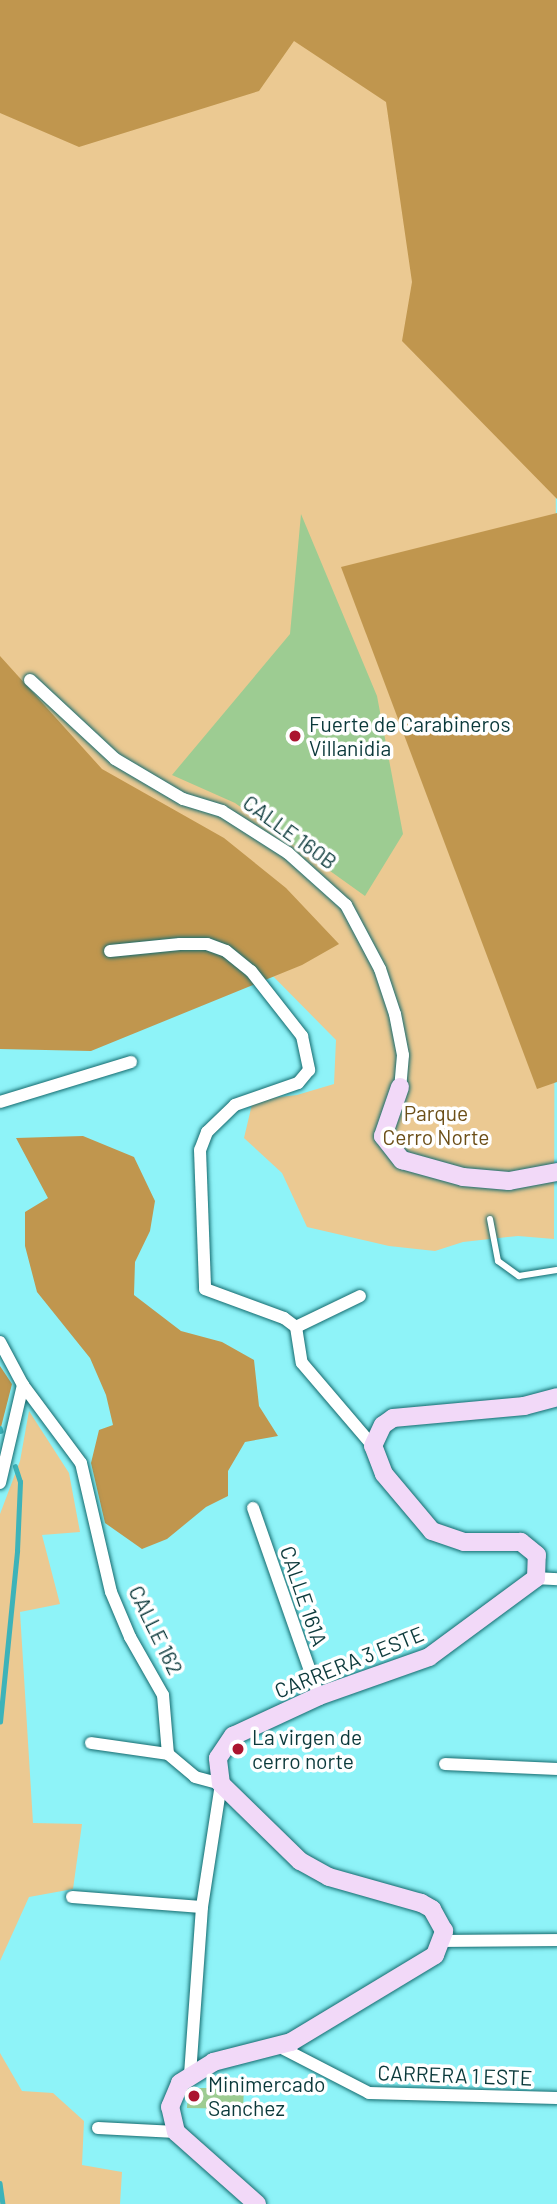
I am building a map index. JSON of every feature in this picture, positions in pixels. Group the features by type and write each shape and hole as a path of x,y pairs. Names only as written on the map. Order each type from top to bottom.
{"street":[{"name":"CALLE 160B","path":"30,680 115,759 183,799 222,811 288,853 346,905 380,969 395,1014 404,1055 400,1087 384,1124 386,1146 402,1160 463,1177 509,1181 557,1172"},
{"path":"110,951 180,944 207,944 226,951 277,1000 308,1048 309,1070 298,1083 234,1105 207,1132 200,1150 205,1289 284,1318 296,1327 302,1363 373,1446 384,1474 432,1531 464,1542 521,1542 537,1555 536,1578 557,1580"},
{"path":"0,1102 131,1062"},
{"path":"296,1327 360,1296"},
{"name":"CALLE 162","path":"0,1342 23,1385 81,1463 111,1592 130,1637 163,1695 168,1754"},
{"path":"0,1483 23,1385"},
{"path":"373,1446 383,1425 393,1418 524,1406 557,1397"},
{"name":"CALLE 161A","path":"253,1508 318,1696"},
{"name":"CARRERA 3 ESTE","path":"221,1784 218,1758 233,1736 318,1696 429,1657 536,1578"},
{"path":"92,1742 168,1754 195,1777 221,1784 300,1861 329,1877 421,1903 442,1922 443,1941 424,1963 278,2046 213,2062 190,2074 180,2083 170,2107 176,2132 257,2204"},
{"path":"444,1764 557,1769"},
{"path":"190,2074 202,1908 221,1784"},
{"path":"72,1897 202,1908"},
{"path":"443,1941 557,1940"},
{"name":"CARRERA 1 ESTE","path":"278,2046 369,2093 557,2098"},
{"path":"98,2128 176,2132"}],"lane":[{"path":"490,1219 498,1261 519,1276 557,1270"}],"green space":[{"name":"Parque Cerro Norte","path":"0,0 557,0 554,1239 518,1236 463,1242 435,1251 389,1246 307,1227 282,1173 244,1138 253,1100 297,1095 334,1084 336,1040 263,966 0,890"},
{"path":"29,1411 69,1473 80,1532 42,1535 60,1604 20,1612 33,1823 82,1824 73,1889 29,1897 0,1961 0,1514 20,1461"},
{"path":"0,2053 22,2091 53,2093 84,2121 82,2165 122,2172 120,2204 0,2204"}],"shaded area":[{"path":"0,0 557,0 557,499 402,341 412,282 386,102 294,41 259,91 79,147 0,113"},
{"path":"557,513 557,1082 537,1089 341,567"},
{"path":"0,656 102,769 224,838 286,888 339,944 302,965 91,1051 0,1049"},
{"path":"83,1136 134,1157 155,1201 150,1231 135,1262 134,1295 181,1331 222,1342 254,1360 259,1406 278,1436 245,1442 228,1471 228,1496 206,1507 167,1539 142,1549 105,1523 91,1463 99,1430 113,1425 106,1395 90,1358 37,1292 25,1246 25,1212 48,1198 16,1138"},
{"path":"0,1366 12,1384 0,1431"}],"building":[{"name":"Fuerte de Carabineros Villanidia","path":"301,514 377,696 403,834 365,896 235,803 172,775 290,634"},
{"path":"194,2088 244,2088 243,2109 187,2108 188,2094"}],"waterway":[{"path":"0,1722 17,1551 20,1482 15,1467"},
{"path":"0,2183 3,2204"}],"place":[{"name":"Fuerte de Carabineros Villanidia","path":"295,736"},
{"name":"La virgen de cerro norte","path":"238,1749"},
{"name":"Minimercado Sanchez","path":"194,2096"}]}
